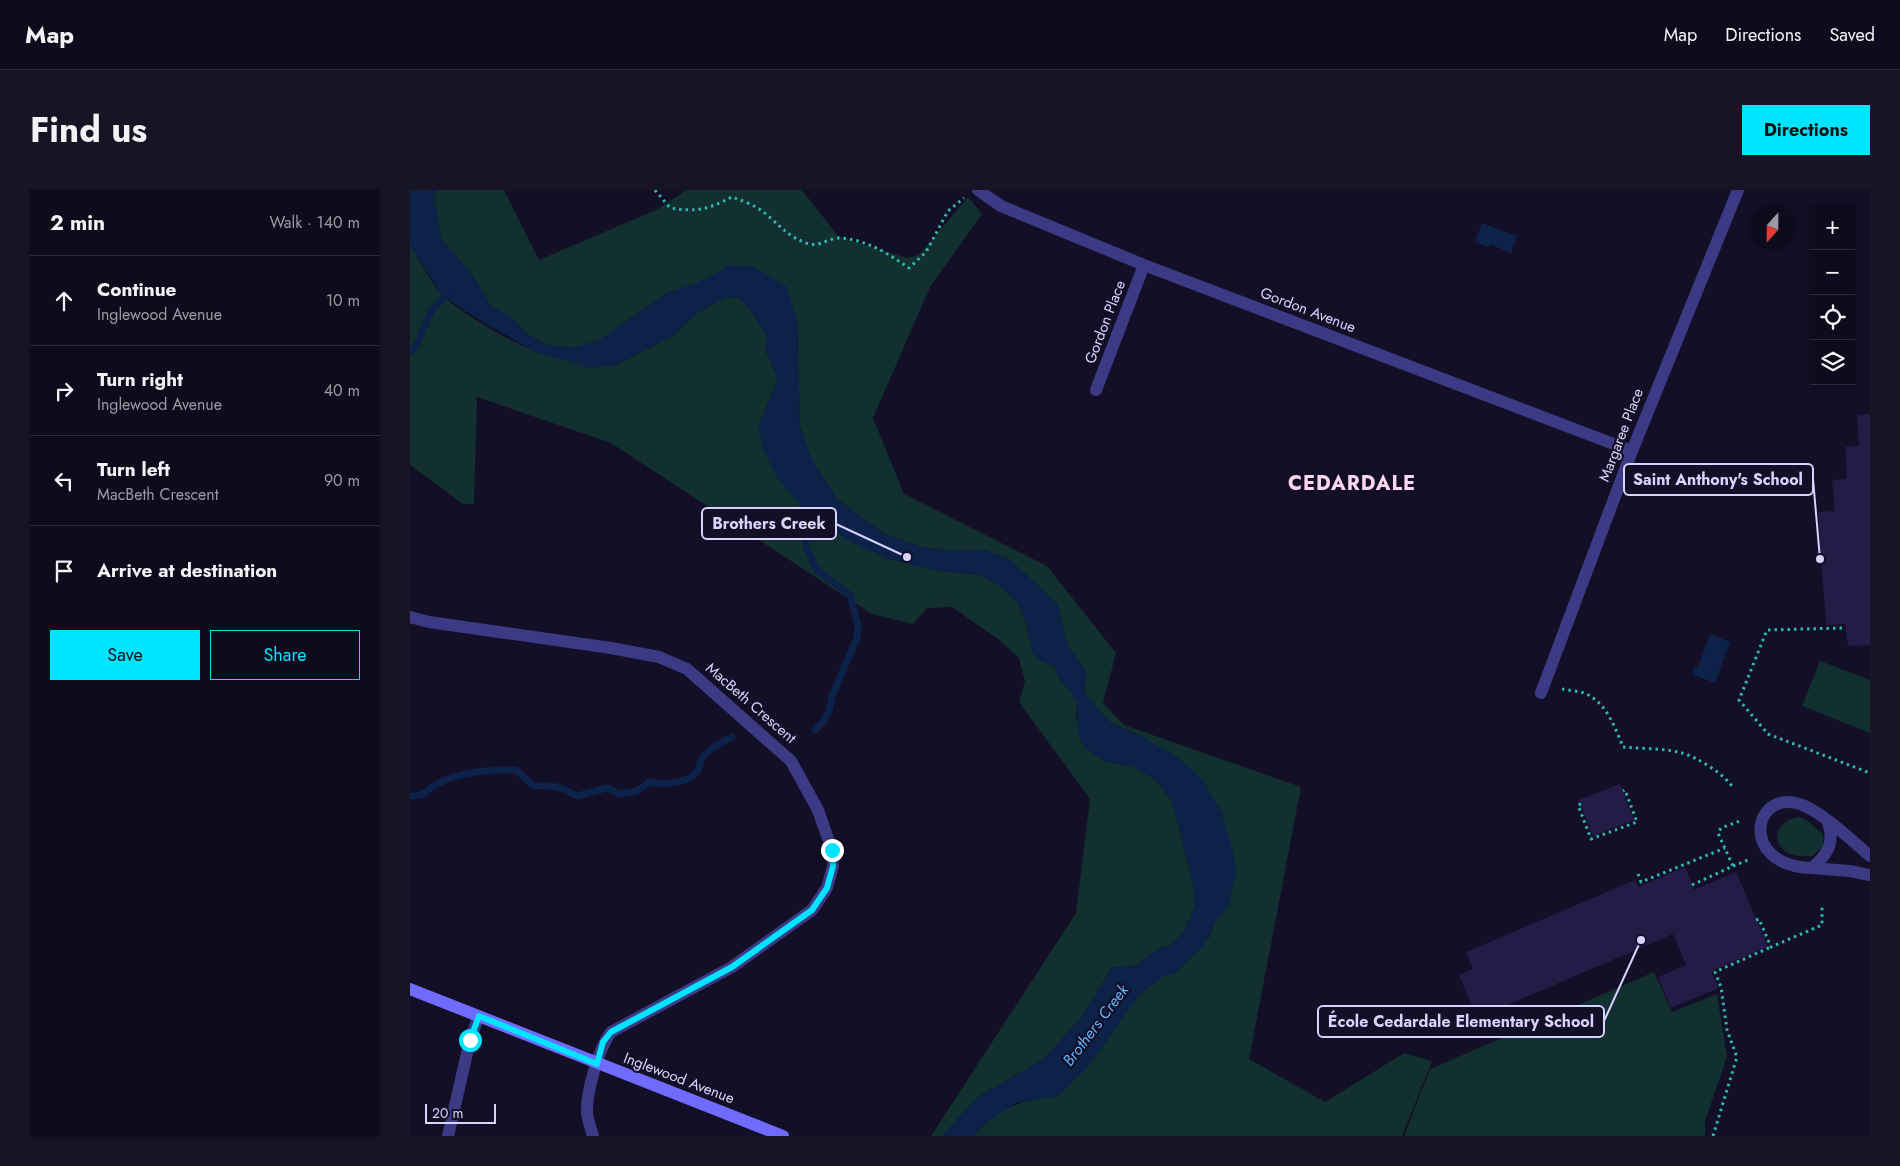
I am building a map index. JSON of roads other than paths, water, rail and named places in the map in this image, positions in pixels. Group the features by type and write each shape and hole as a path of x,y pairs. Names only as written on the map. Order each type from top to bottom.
{"street":[{"name":"Margaree Place","path":"1543,689 1632,451 1738,190"},
{"name":"Gordon Avenue","path":"973,193 1144,265 1632,451"},
{"name":"Gordon Place","path":"1096,390 1144,265"},
{"name":"MacBeth Crescent","path":"410,617 430,622 611,648 659,657 687,669 792,761 818,810 832,850 833,866 827,888 812,910 732,967 611,1032 603,1042 587,1112 593,1136"},
{"path":"1870,856 1808,808 1784,801 1768,808 1760,825 1763,846 1775,860 1795,867 1850,871 1870,875"},
{"path":"1812,868 1824,857 1832,844 1832,833 1828,822"},
{"name":"Inglewood Avenue","path":"410,989 783,1136"},
{"path":"448,1136 470,1040 479,1016"}],"water":[{"path":"410,190 436,190 434,200 441,239 472,275 491,307 511,317 529,336 548,345 575,348 600,340 667,293 697,283 731,265 755,267 787,287 797,321 800,427 812,460 838,500 883,533 920,547 953,551 984,550 1009,559 1057,604 1068,646 1086,671 1084,693 1109,722 1143,737 1181,760 1203,780 1222,813 1234,856 1236,873 1228,906 1214,924 1203,947 1175,973 1162,977 1138,996 1089,1066 1058,1096 1018,1102 983,1125 974,1136 942,1136 978,1097 1045,1058 1080,1019 1112,968 1138,965 1159,948 1169,946 1183,934 1194,908 1194,888 1170,798 1156,780 1135,767 1104,761 1085,748 1078,735 1077,702 1067,687 1059,680 1054,666 1038,659 1032,651 1026,623 1017,602 998,584 976,574 939,571 886,558 847,540 803,508 778,479 763,448 758,427 778,379 765,349 767,336 753,313 741,299 726,297 698,312 672,336 616,365 590,368 533,351 465,311 441,294 412,248 410,240"},
{"path":"1482,223 1517,236 1511,253 1490,244 1488,247 1475,242"},
{"path":"1710,634 1730,642 1715,683 1694,675 1692,672 1694,668 1698,667"}],"waterway":[{"path":"410,352 415,348 432,309 451,291"},
{"path":"810,504 805,529 806,547 817,570 850,595 858,626 857,638 832,696 829,711 824,721 815,730"},
{"path":"410,796 423,794 437,784 455,777 476,772 507,770 516,770 534,786 546,785 556,787 577,796 607,788 620,794 637,791 649,782 674,783 693,776 706,754 732,737"}],"place":[{"name":"Brothers Creek","path":"907,557"},
{"name":"Saint Anthony's School","path":"1820,559"},
{"name":"École Cedardale Elementary School","path":"1641,940"}],"district":[{"name":"CEDARDALE","path":"1352,483"}]}
